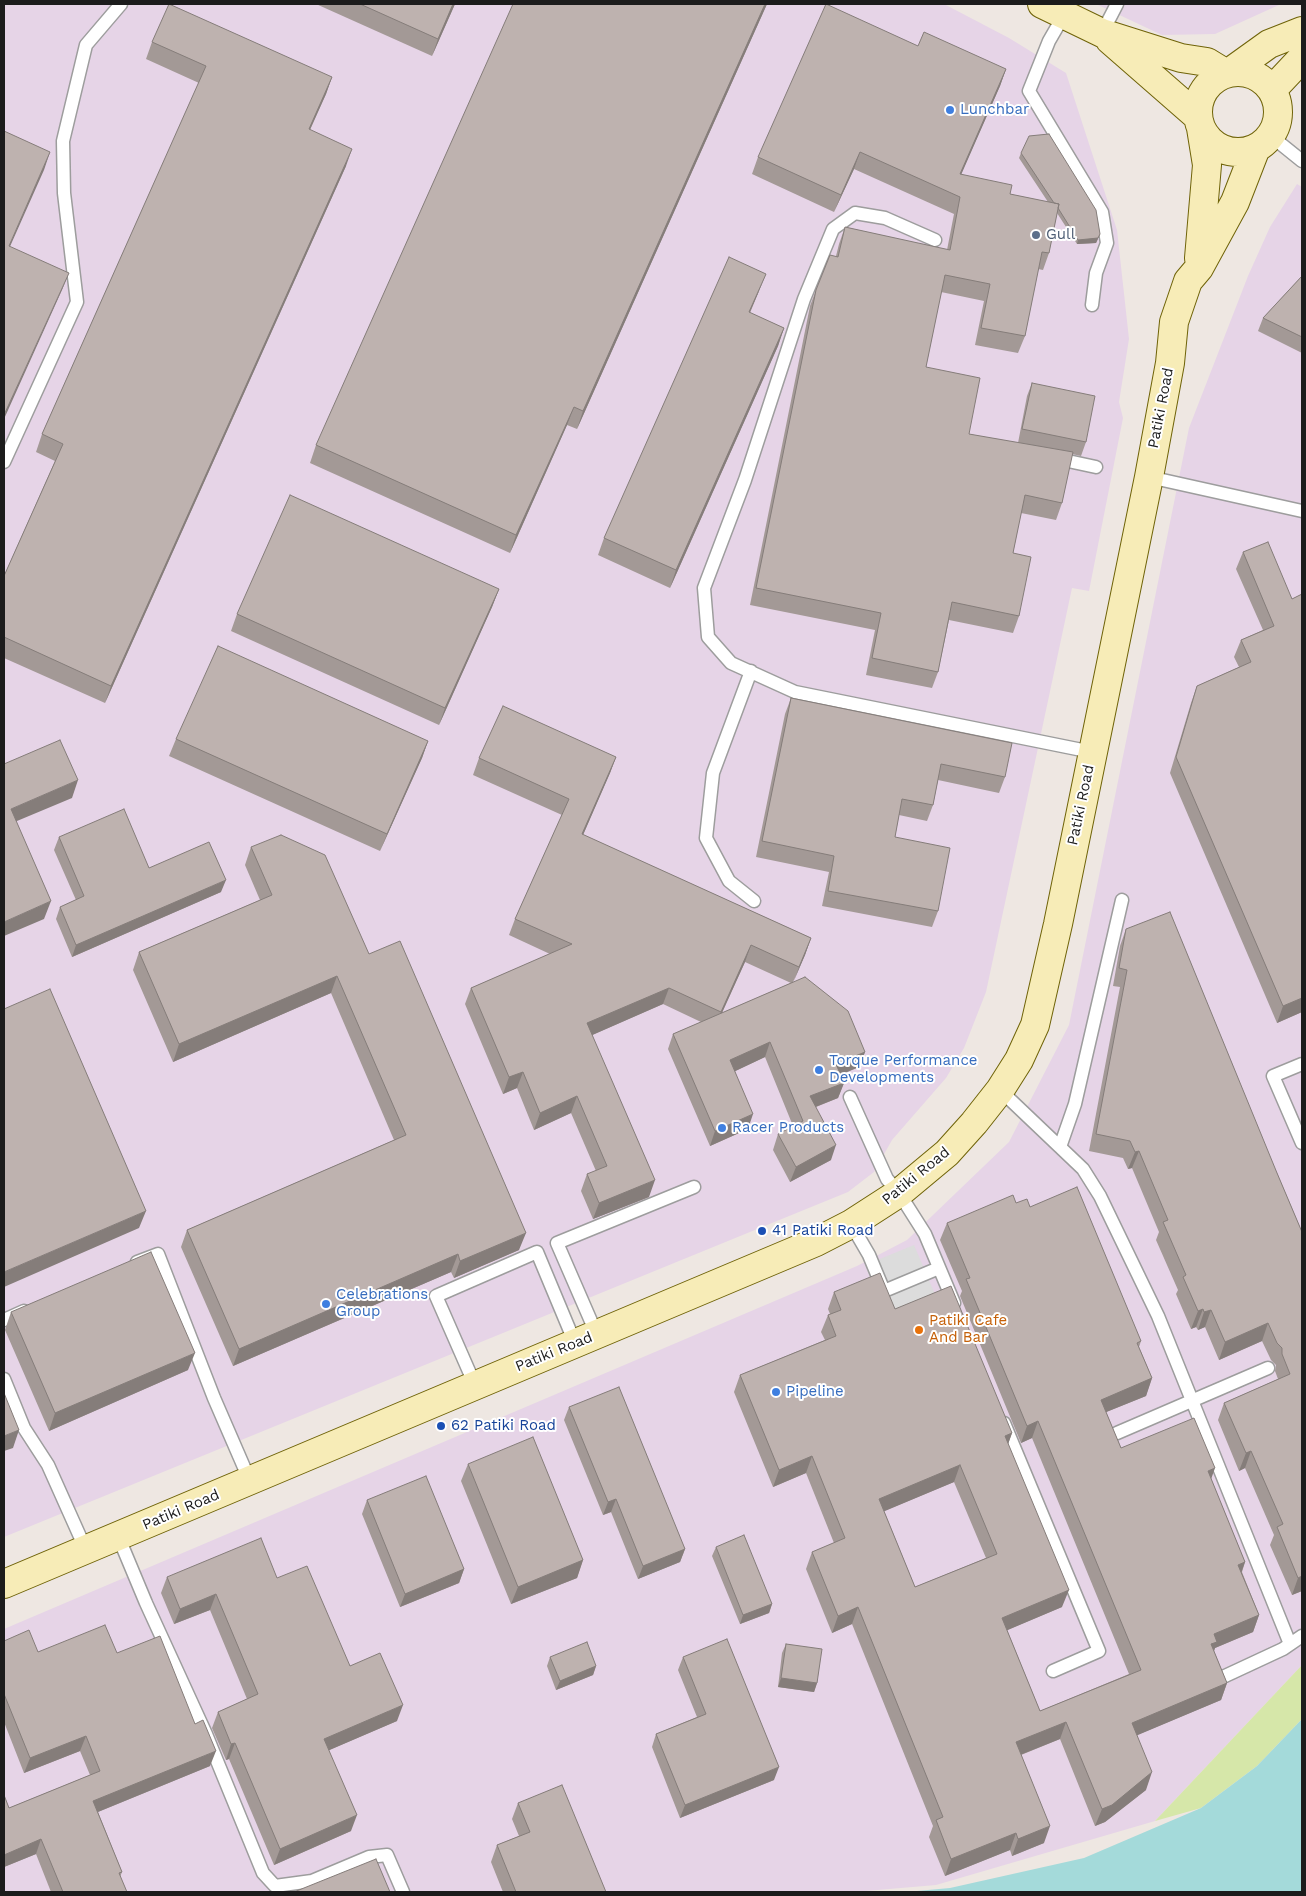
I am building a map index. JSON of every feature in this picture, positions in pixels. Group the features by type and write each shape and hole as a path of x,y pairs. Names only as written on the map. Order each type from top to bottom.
{"main road":[{"path":"1053,9 1102,33 1181,58 1207,62 1228,73 1246,72 1260,79 1272,90 1278,110 1277,120 1263,142 1243,152 1230,152 1218,147 1208,139 1199,122 1102,33"},
{"path":"1199,122 1199,100 1206,86 1269,44 1302,31"},
{"path":"1272,90 1302,58"},
{"name":"Patiki Road","path":"1199,122 1206,151 1207,165 1199,268"},
{"name":"Patiki Road","path":"4,1584 780,1258 851,1224 899,1193 947,1153 1000,1090 1019,1060 1035,1026 1058,924 1149,477 1170,363 1174,322 1188,281 1199,268 1263,142"}],"lane":[{"path":"4,462 77,302 64,193 63,141 86,45 121,4"},
{"path":"1102,33 1117,4"},
{"path":"1053,9 1049,41 1029,91 1102,212 1107,243 1096,273 1092,305"},
{"path":"1263,142 1302,161"},
{"path":"935,240 886,218 855,213 833,229 804,299 745,480 704,588 708,637 731,662 794,692 1092,752"},
{"path":"1040,455 1096,466"},
{"path":"1149,477 1302,511"},
{"path":"751,671 713,773 706,838 728,881 754,901"},
{"path":"1060,1147 1075,1104 1122,900"},
{"path":"1302,1064 1273,1076 1302,1143"},
{"path":"1000,1090 1083,1169 1100,1196 1158,1316 1290,1644"},
{"path":"850,1097 887,1179 899,1193 925,1234 958,1313"},
{"path":"586,1339 557,1243 694,1187"},
{"path":"851,1224 869,1255 884,1291 939,1268"},
{"path":"474,1385 436,1296 536,1252 586,1339"},
{"path":"122,1269 158,1254 214,1398 250,1480"},
{"path":"4,1320 40,1304"},
{"path":"1117,1433 1268,1368"},
{"path":"4,1379 24,1428 48,1465 86,1550"},
{"path":"1000,1414 1099,1652 1053,1671"},
{"path":"118,1536 146,1603 206,1734 263,1873 275,1886 294,1884 312,1881 369,1857 387,1854 403,1892"},
{"path":"1225,1676 1290,1644 1302,1636"}],"shaded area":[{"path":"4,4 944,4 1009,38 1066,73 1117,230 1129,339 1119,402 1123,418 1089,591 1072,588 986,992 964,1048 946,1078 892,1140 874,1172 848,1192 4,1537"},
{"path":"1096,4 1281,4 1215,34 1162,35"},
{"path":"1297,184 1302,187 1302,1665 1155,1821 936,1885 854,1892 4,1892 4,1629 857,1266 907,1240 1009,1142 1069,1025 1189,428 1248,276 1270,227"},
{"path":"914,1245 937,1299 887,1319 865,1265"}],"green space":[{"path":"1302,1665 1302,1719 1257,1766 1201,1808 1155,1821"}],"water":[{"path":"1302,1719 1302,1892 906,1892 950,1888 1084,1858 1201,1808 1257,1766"}],"building":[{"path":"169,4 332,77 309,129 352,149 111,686 4,637 4,576 63,444 42,434 206,66 152,42"},
{"path":"360,4 453,4 438,39"},
{"path":"513,4 765,4 583,411 574,407 516,535 316,445"},
{"path":"826,4 918,46 924,32 1006,69 960,174 1012,185 1010,194 1059,204 1049,253 1042,252 1025,336 981,328 990,284 945,275 926,367 980,378 969,434 1073,452 1062,503 1025,495 1013,553 1031,557 1019,616 952,602 938,672 872,658 881,613 756,588 816,290 830,255 838,257 845,227 950,250 960,197 860,152 841,195 758,157"},
{"path":"4,131 50,152 9,246 69,273 4,415"},
{"path":"1049,134 1096,210 1100,234 1098,238 1078,240 1058,208 1059,204 1054,203 1021,153 1029,136"},
{"path":"729,257 766,274 749,312 784,328 676,570 604,538"},
{"path":"1302,276 1302,337 1263,318"},
{"path":"1032,383 1095,396 1086,442 1022,429"},
{"path":"290,495 499,589 445,708 237,614"},
{"path":"1268,542 1292,599 1302,594 1302,998 1283,1006 1176,757 1197,686 1251,662 1241,640 1274,626 1243,552"},
{"path":"218,646 428,741 387,834 176,739"},
{"path":"791,698 1012,743 1005,777 941,764 933,805 902,799 895,837 950,848 938,911 828,891 834,856 762,841"},
{"path":"503,706 616,757 582,834 811,938 799,967 751,945 721,1012 669,988 587,1023 655,1180 599,1203 587,1174 607,1166 577,1096 540,1113 523,1072 509,1077 471,988 572,944 515,919 569,799 479,758"},
{"path":"60,740 78,780 11,809 51,901 4,922 4,764"},
{"path":"124,809 149,868 209,842 226,880 76,945 60,907 84,896 59,837"},
{"path":"281,835 325,855 369,954 400,941 526,1233 460,1261 458,1254 239,1349 187,1230 406,1135 337,976 179,1044 139,952 272,895 251,847"},
{"path":"1170,912 1302,1232 1302,1576 1298,1578 1277,1527 1283,1524 1251,1451 1246,1453 1224,1403 1290,1374 1282,1354 1282,1348 1277,1343 1268,1323 1225,1342 1211,1310 1204,1312 1203,1309 1198,1311 1183,1277 1186,1275 1163,1222 1168,1220 1139,1151 1135,1152 1130,1141 1096,1134 1127,970 1119,968 1126,929"},
{"path":"805,977 848,1011 865,1052 836,1064 844,1083 810,1096 836,1145 796,1167 778,1134 803,1121 770,1042 730,1060 753,1114 715,1131 673,1034"},
{"path":"50,989 146,1211 4,1272 4,1009"},
{"path":"1077,1187 1141,1341 1137,1343 1152,1378 1101,1400 1121,1448 1194,1418 1215,1468 1208,1471 1245,1562 1238,1565 1259,1615 1214,1634 1217,1642 1211,1644 1227,1683 1132,1723 1152,1772 1112,1805 1102,1809 1066,1722 1016,1742 1050,1826 1018,1839 1016,1833 951,1859 936,1820 943,1817 858,1607 838,1616 812,1552 845,1538 812,1456 779,1470 740,1375 836,1336 828,1315 841,1310 834,1292 880,1273 895,1309 951,1286 1012,1433 1005,1436 1069,1590 1002,1618 1040,1711 1141,1670 1038,1421 1027,1426 966,1279 970,1278 947,1223 1013,1195 1016,1203 1027,1199 1030,1207","holes":["960,1465 997,1554 915,1587 879,1499"]},
{"path":"151,1252 195,1353 55,1413 11,1312"},
{"path":"619,1387 685,1549 643,1566 616,1499 608,1502 569,1407"},
{"path":"4,1393 19,1430 4,1436"},
{"path":"533,1437 583,1560 518,1587 468,1464"},
{"path":"426,1476 464,1569 405,1594 367,1500"},
{"path":"744,1535 772,1604 743,1615 716,1547"},
{"path":"261,1538 277,1578 307,1566 350,1666 380,1653 403,1705 324,1739 357,1815 280,1849 235,1743 231,1744 218,1712 258,1694 216,1594 180,1609 167,1577"},
{"path":"105,1625 117,1653 160,1636 195,1724 203,1720 216,1751 93,1801 122,1872 119,1873 127,1892 63,1892 41,1839 4,1855 4,1795 9,1808 100,1771 86,1736 30,1758 4,1694 4,1641 29,1630 38,1652"},
{"path":"727,1639 779,1767 685,1805 656,1734 706,1714 683,1657"},
{"path":"587,1642 596,1666 560,1681 550,1657"},
{"path":"786,1644 822,1649 817,1683 781,1678"},
{"path":"562,1785 606,1892 516,1892 497,1845 530,1832 518,1803"},
{"path":"376,1859 390,1892 294,1892"}],"place":[{"name":"Lunchbar","path":"950,110"},
{"name":"Gull","path":"1036,235"},
{"name":"Torque Performance Developments","path":"819,1070"},
{"name":"Racer Products","path":"722,1128"},
{"name":"41 Patiki Road","path":"762,1231"},
{"name":"Celebrations Group","path":"326,1304"},
{"name":"Patiki Cafe And Bar","path":"919,1330"},
{"name":"Pipeline","path":"776,1392"},
{"name":"62 Patiki Road","path":"441,1426"}]}
